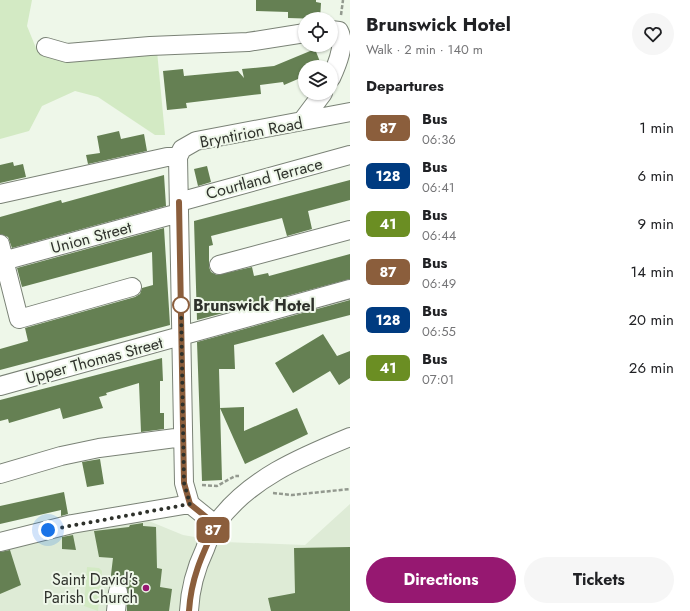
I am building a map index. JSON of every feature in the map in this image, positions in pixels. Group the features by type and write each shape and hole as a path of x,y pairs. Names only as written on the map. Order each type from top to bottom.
{"street":[{"path":"337,60 341,48 342,36 338,31"},
{"path":"46,47 67,53 150,46 248,42 298,34"},
{"path":"302,121 318,100"},
{"name":"Bryntirion Road","path":"178,157 182,149 196,141 350,112"},
{"name":"Courtland Terrace","path":"179,208 350,155"},
{"path":"0,194 167,157 178,157 184,483 190,504 216,525"},
{"name":"Union Street","path":"2,252 179,208"},
{"path":"219,265 350,230"},
{"path":"2,252 19,319 132,287"},
{"name":"Upper Thomas Street","path":"0,386 350,289"},
{"path":"0,474 61,456 99,448 183,437"},
{"path":"189,611 190,593 196,570 216,525 234,504 246,484 270,474 302,456 350,437"},
{"path":"0,542 72,524 190,504"},
{"path":"116,611 118,592"}],"path":[{"path":"200,485 217,486 235,476 246,484 292,495 350,489"}],"shaded area":[{"path":"350,504 350,611 0,611 0,550 25,542 144,519 183,535 224,542 305,545"}],"green space":[{"path":"0,0 32,0 27,26 36,48 59,59 157,51 165,135 155,135 98,97 75,91 42,106 29,131 0,139"},
{"path":"87,567 99,568 102,571 98,611 84,606"}],"building":[{"path":"256,0 316,0 316,2 321,3 320,12 298,12 298,18 288,18 288,12 256,11"},
{"path":"308,52 316,52 319,60 298,60 298,79 284,85 283,82 260,85 261,94 186,103 187,108 167,110 163,71 183,69 184,76 238,71 244,78 242,69 274,66"},
{"path":"119,131 121,139 144,134 147,151 88,164 86,155 100,153 97,136"},
{"path":"13,162 14,166 23,164 26,177 0,183 0,165"},
{"path":"207,166 211,182 198,186 194,169"},
{"path":"164,175 166,206 12,248 8,237 0,234 0,217 61,200 62,203"},
{"path":"350,180 350,200 308,211 312,229 287,236 282,218 211,236 213,245 209,246 209,267 211,272 217,275 252,267 254,276 268,273 269,276 350,254 350,279 197,320 194,221"},
{"path":"164,228 170,325 0,370 0,349 28,341 25,328 135,297 140,294 142,288 153,285 152,252 22,287 17,268"},
{"path":"350,300 350,315 234,345 235,369 219,369 222,480 202,481 197,342"},
{"path":"323,334 337,356 350,351 350,378 339,385 330,371 293,393 275,363"},
{"path":"162,358 163,381 160,381 160,413 164,413 164,429 141,432 139,383 106,393 107,395 99,397 103,408 63,419 60,408 9,423 8,419 0,421 0,400"},
{"path":"244,407 244,431 297,408 308,434 245,464 220,408"},
{"path":"100,459 104,484 87,487 82,462"},
{"path":"64,492 68,514 61,516 61,510 0,524 0,506"},
{"path":"143,523 143,526 156,527 157,568 162,569 160,587 172,589 169,611 127,611 127,587 119,582 110,583 113,558 99,557 94,531 129,527 130,525"},
{"path":"73,535 76,550 62,549 62,537"},
{"path":"350,547 350,611 271,611 268,598 295,593 294,548"},
{"path":"10,550 21,585 0,594 0,552"}],"bus line":[{"name":"87","path":"179,202 184,483 190,504 216,525 196,570 190,593 189,611"}],"place":[{"name":"Brunswick Hotel","path":"181,305"},
{"name":"Saint David's Parish Church","path":"146,588"}],"route":[{"path":"48,530 72,524 190,504 184,483 181,305"}]}
